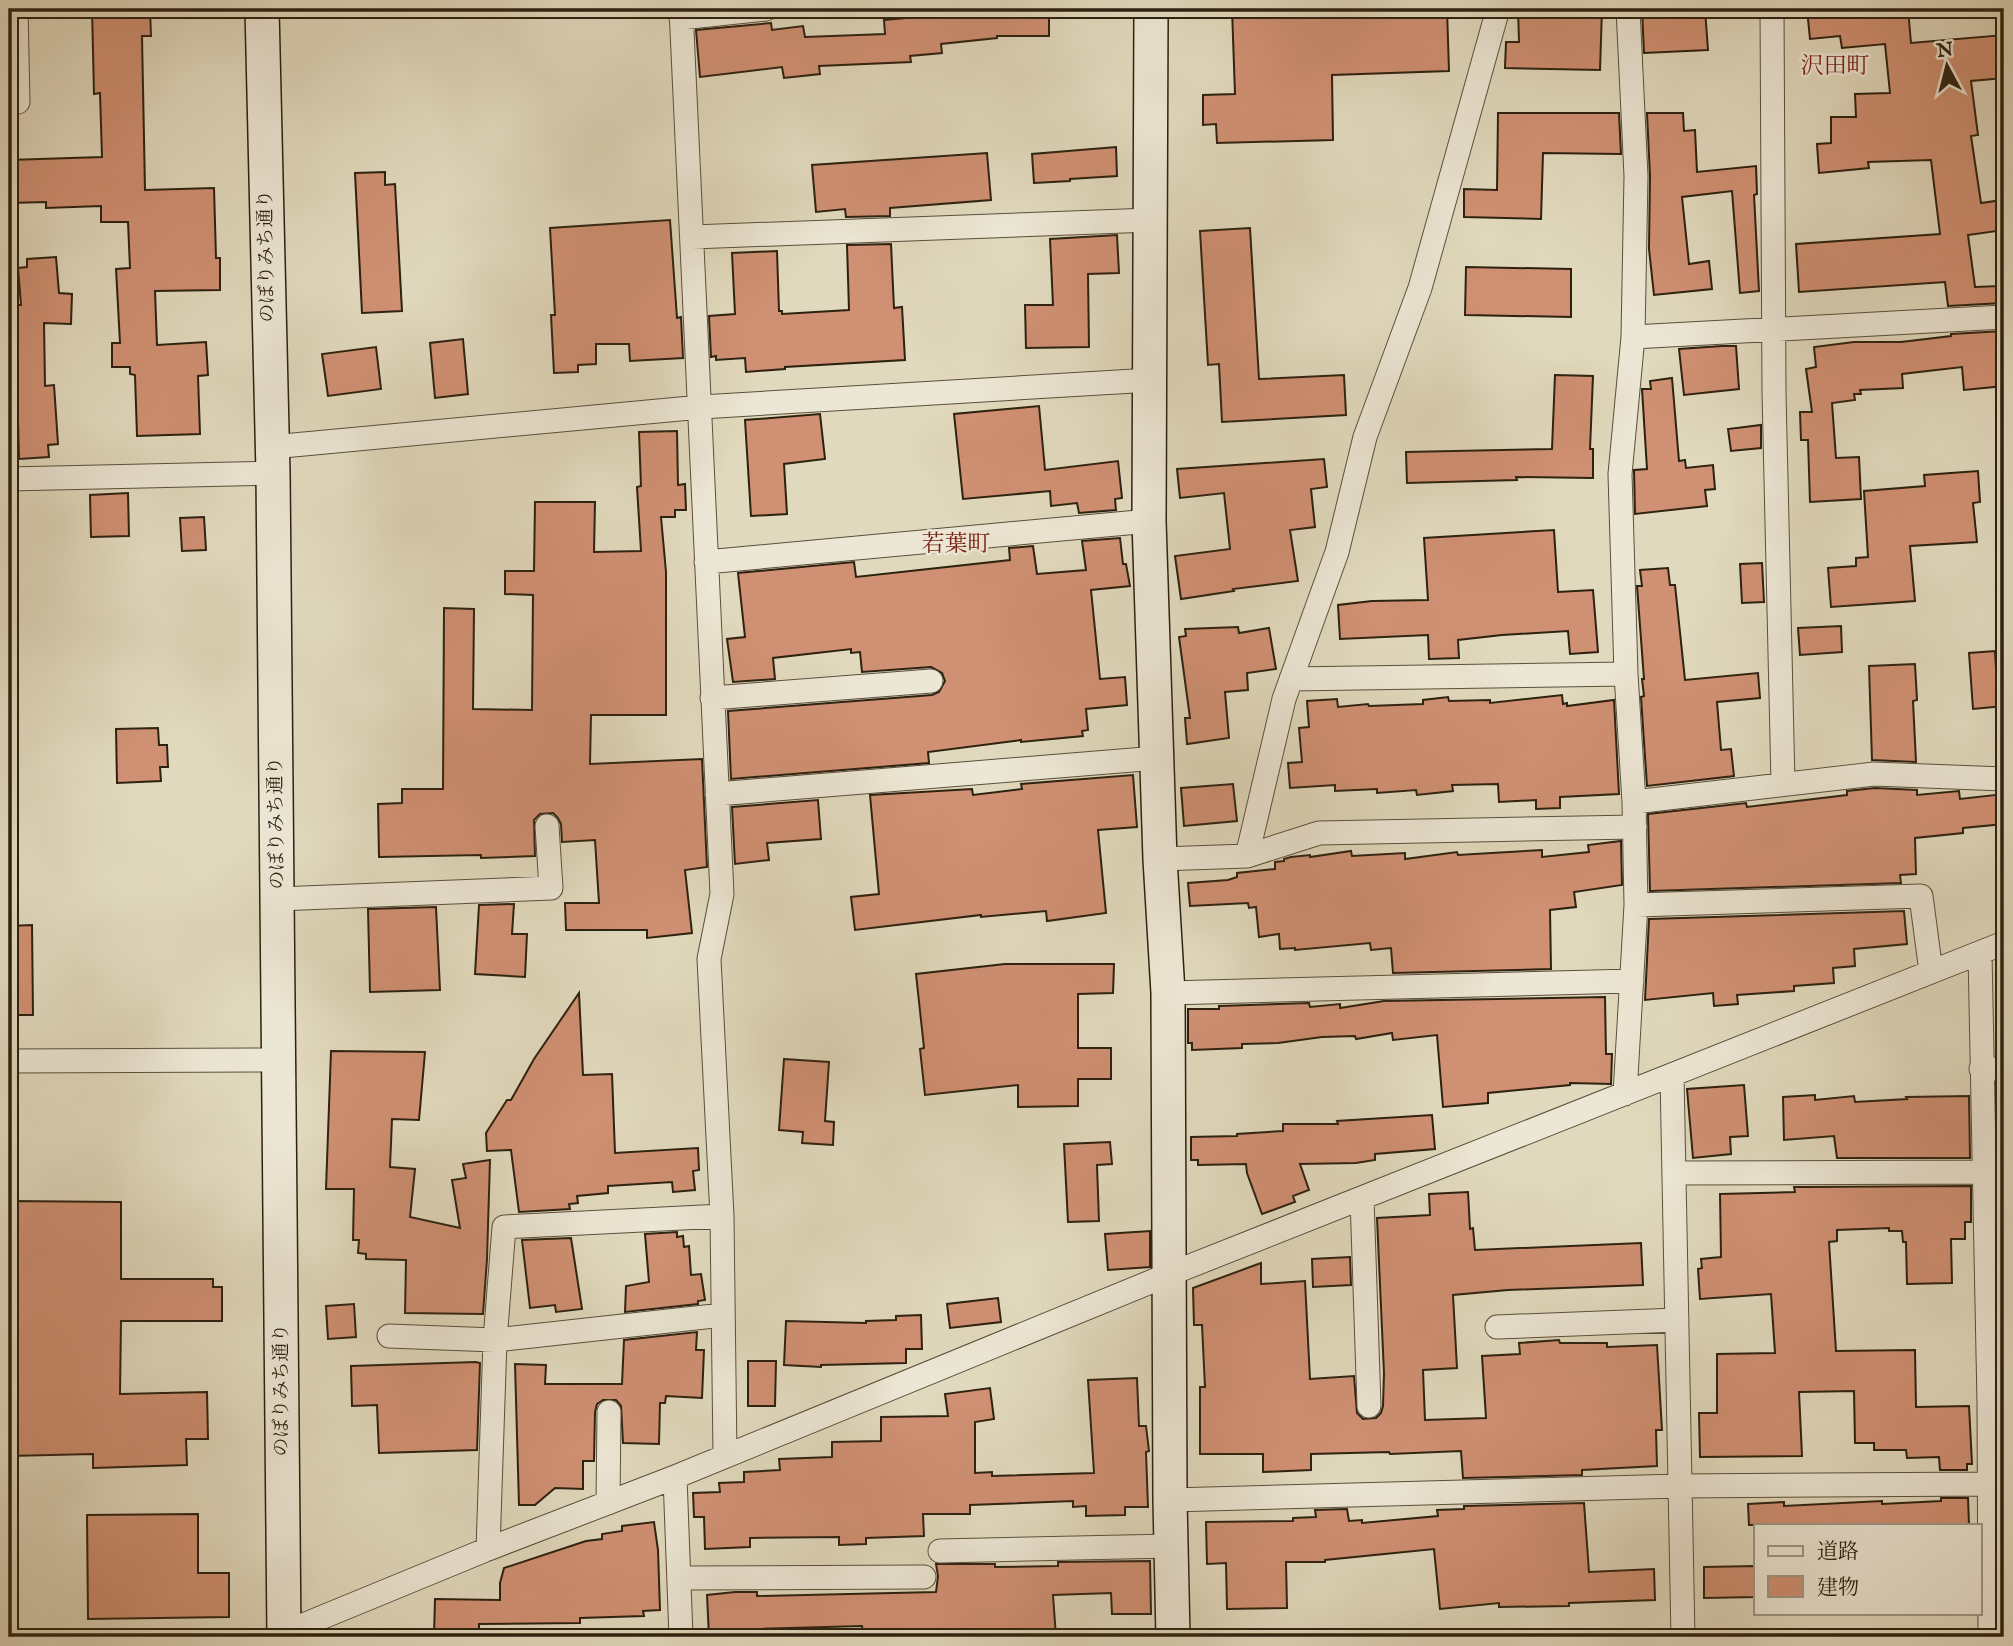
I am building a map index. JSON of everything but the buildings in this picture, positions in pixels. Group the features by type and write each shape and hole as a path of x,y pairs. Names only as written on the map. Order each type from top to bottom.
{"street":[{"path":"9,102 18,102 16,9"},
{"name":"のぼりみち通り","path":"262,9 278,899 280,1636"},
{"path":"725,1456 722,1216 709,959 722,894 681,13 766,9"},
{"path":"1151,9 1149,521 1160,859 1168,993 1173,1637"},
{"path":"1247,856 1284,699 1338,552 1365,437 1420,288 1498,9"},
{"path":"1625,1094 1636,905 1620,474 1633,337 1636,176 1628,9"},
{"path":"1772,9 1774,392 1783,783"},
{"path":"692,237 1151,220"},
{"path":"1633,337 2004,317"},
{"path":"9,479 272,460 701,407 1151,380"},
{"path":"706,562 1149,521"},
{"path":"1291,679 1626,674"},
{"path":"712,698 931,681"},
{"path":"717,794 1157,758"},
{"path":"1634,802 1874,774 2004,779"},
{"path":"278,899 551,888 547,826"},
{"path":"1160,859 1247,856 1319,833 1635,827"},
{"path":"1636,905 1921,896 1931,972"},
{"path":"280,1636 488,1549 675,1477 1170,1274 2004,943"},
{"path":"1980,953 1983,1172 1995,1247 1997,1403 1990,1637"},
{"path":"1168,993 1632,981"},
{"path":"9,1061 279,1060"},
{"path":"1981,1069 2004,1069"},
{"path":"1672,1075 1683,1637"},
{"path":"1674,1172 1983,1172"},
{"path":"1362,1198 1368,1406"},
{"path":"488,1549 495,1340 504,1227 722,1216"},
{"path":"389,1336 495,1340 723,1315"},
{"path":"1497,1327 1677,1320"},
{"path":"608,1503 609,1412"},
{"path":"675,1477 681,1637"},
{"path":"1170,1500 1680,1486 1994,1495"},
{"path":"940,1551 1171,1546"},
{"path":"680,1578 924,1577"}],"district":[{"name":"沢田町","path":"1835,66"},
{"name":"若葉町","path":"956,544"}]}
